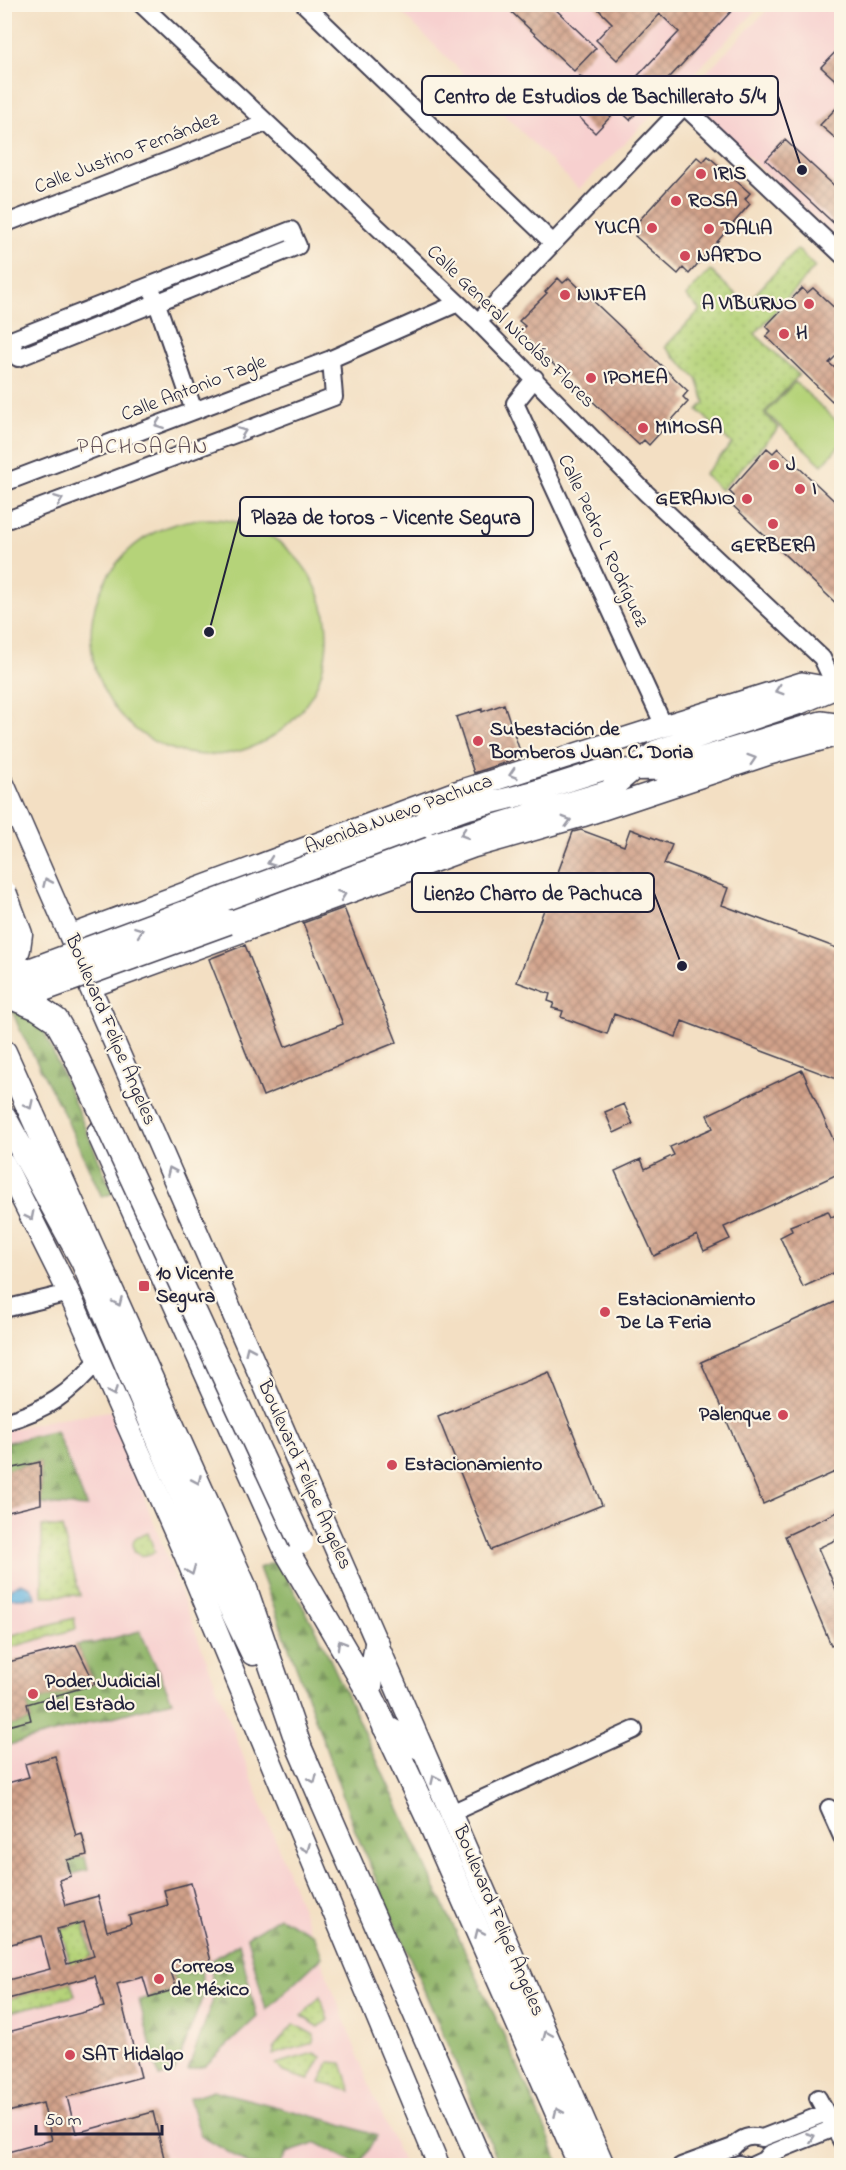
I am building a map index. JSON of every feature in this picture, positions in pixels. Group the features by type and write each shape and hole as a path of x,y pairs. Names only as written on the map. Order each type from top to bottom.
{"highway":[{"path":"8,991 426,835"},
{"path":"4,892 20,934 8,991"},
{"name":"Boulevard Felipe Ángeles","path":"4,920 286,1550 369,1692 435,1833 581,2166"},
{"path":"8,991 56,1020 72,1048 301,1542 314,1572 326,1618"},
{"path":"4,1052 244,1586 300,1749"},
{"path":"4,1117 83,1261 225,1593 300,1749 482,2166"},
{"path":"369,1692 377,1644"},
{"path":"385,1727 421,1748"}],"main road":[{"name":"Avenida Nuevo Pachuca","path":"70,936 453,794 664,726 802,683 840,688"},
{"path":"634,770 656,752 840,688"},
{"path":"426,835 466,809 533,792 602,770 665,769 821,722 842,725"},
{"path":"90,987 473,847 582,816 766,755 842,734"},
{"name":"Boulevard Felipe Ángeles","path":"4,785 604,2166"},
{"path":"106,923 108,951 127,974"},
{"path":"4,1163 11,1195 69,1293 185,1555 439,2166"}],"street":[{"name":"Calle General Nicolás Flores","path":"141,4 478,322 646,493 822,658 840,688"},
{"path":"304,4 553,243"},
{"path":"478,322 684,106 842,255"},
{"name":"Calle Justino Fernández","path":"4,224 266,123"},
{"path":"291,230 298,246 156,303 18,358 11,340 291,230"},
{"path":"150,285 194,411"},
{"name":"Calle Antonio Tagle","path":"4,483 331,359 458,303"},
{"path":"58,321 65,339"},
{"path":"4,521 334,397 331,359"},
{"name":"Calle Pedro L Rodríguez","path":"535,378 516,403 664,726"},
{"path":"4,1309 69,1293"},
{"path":"4,1422 27,1416 57,1401 81,1381 98,1360"},
{"path":"451,1813 634,1730"},
{"path":"829,1808 842,1837"},
{"path":"681,2166 733,2147 746,2137 766,2146 838,2135 822,2106 766,2146 764,2160 743,2165 733,2147"}],"shaded area":[{"path":"394,5 762,5 579,189"},
{"path":"772,5 841,5 841,243 683,96"},
{"path":"111,1411 370,2087 404,2165 5,2165 4,1431 60,1418"}],"green space":[{"path":"797,249 815,267 755,334 799,375 764,413 779,428 721,490 704,474 732,444 698,410 705,402 697,379 665,347 700,310 686,296 710,270 746,304"},
{"path":"795,382 841,425 841,444 822,465 766,413"},
{"path":"197,519 221,519 243,524 265,533 293,553 307,571 318,592 325,614 327,637 325,660 318,682 307,703 293,721 265,741 243,750 221,755 197,755 175,750 153,741 125,721 105,693 96,671 91,649 91,625 96,603 105,581 125,553 153,533 175,524"},
{"path":"4,938 113,1193 102,1197 65,1116 20,1030 5,993"},
{"path":"56,1431 87,1507 41,1504 40,1462 5,1470 4,1443"},
{"path":"42,1526 62,1528 80,1595 42,1596"},
{"path":"148,1533 155,1552 139,1555 134,1552 133,1542 136,1538"},
{"path":"277,1561 318,1633 512,2053 559,2165 500,2165 498,2161 356,1833 259,1568"},
{"path":"74,1618 76,1629 5,1649 5,1637"},
{"path":"140,1631 172,1701 5,1746 5,1727 31,1720 27,1704 95,1684 76,1645 95,1643"},
{"path":"85,1857 88,1870 72,1874 68,1861"},
{"path":"279,1917 314,1935 322,1957 266,2010 247,1937"},
{"path":"171,1922 183,1969 201,1964 203,1996 174,2073 159,2077 139,2000 177,1990 160,1926"},
{"path":"83,1923 92,1956 89,1956 92,1967 72,1972 61,1929"},
{"path":"239,1943 257,2017 205,2066 188,2070 213,2000 211,1961"},
{"path":"71,1982 75,1996 5,2013 5,2000"},
{"path":"320,1996 328,2020 319,2027 302,2016"},
{"path":"294,2024 314,2035 313,2043 273,2055 275,2046"},
{"path":"314,2053 321,2057 309,2080 283,2072 276,2064"},
{"path":"329,2062 342,2063 351,2091 320,2083"},
{"path":"213,2090 335,2122 377,2136 359,2165 317,2143 287,2153 279,2165 250,2165 201,2136 189,2098"}],"water":[{"path":"21,1583 31,1587 36,1598 8,1598 11,1588"}],"building":[{"path":"503,4 550,4 596,48 574,71"},
{"path":"593,4 738,4 630,120 612,103 679,32 660,14 617,60 596,40 612,23"},
{"path":"842,45 842,86 821,67"},
{"path":"580,76 592,87 590,90 614,113 595,133 560,98"},
{"path":"842,102 842,144 820,125"},
{"path":"785,140 842,193 842,231 766,160"},
{"path":"708,156 750,193 745,199 750,204 689,274 683,268 678,274 635,236 640,231 634,226 697,157 703,162"},
{"path":"558,278 563,283 569,278 688,391 683,397 688,402 649,445 644,440 639,445 519,332 525,326 519,321 547,293 545,292"},
{"path":"802,288 807,293 813,288 842,315 842,350 829,363 842,374 842,391 832,401 766,336 771,331 766,326"},
{"path":"767,448 773,453 778,448 842,508 842,609 729,502 734,496 729,491"},
{"path":"504,704 522,757 474,773 456,717 482,709 482,712"},
{"path":"630,829 672,845 664,864 728,888 722,905 842,950 842,1081 682,1021 676,1037 614,1014 607,1034 561,1017 563,1011 552,1008 554,1003 548,1001 550,994 517,982 573,832 581,830 624,846"},
{"path":"344,908 397,1042 263,1096 209,959 245,945 285,1047 343,1024 303,923"},
{"path":"802,1070 842,1159 842,1172 724,1227 730,1239 704,1251 697,1235 654,1256 615,1171 641,1159 645,1169 674,1155 670,1147 713,1128 707,1115"},
{"path":"624,1104 633,1124 614,1133 605,1112"},
{"path":"828,1211 831,1217 842,1213 842,1269 803,1287 780,1237 792,1231 790,1226"},
{"name":"Palenque","path":"842,1299 842,1469 763,1504 701,1362"},
{"path":"549,1372 602,1505 491,1550 438,1417"},
{"path":"40,1462 41,1504 4,1513 4,1470"},
{"path":"842,1510 842,1537 818,1548 842,1603 842,1640 831,1645 785,1536"},
{"name":"Poder Judicial del Estado","path":"76,1645 95,1684 27,1704 31,1720 4,1727 4,1663"},
{"path":"55,1756 76,1836 82,1834 87,1855 67,1860 71,1876 59,1880 66,1905 98,1896 107,1931 131,1924 129,1916 168,1905 164,1890 191,1883 211,1961 171,1972 177,1989 149,1997 143,1977 117,1984 141,2077 67,2097 76,2133 153,2112 166,2166 4,2166 4,2153 52,2140 43,2103 4,2113 4,2033 104,2007 95,1976 4,2000 4,1981 50,1969 41,1936 4,1946 4,1784 29,1777 25,1764","holes":["84,1922 94,1956 67,1964 57,1929"]}],"place":[{"name":"Centro de Estudios de Bachillerato 5/4","path":"802,170"},
{"name":"IRIS","path":"701,174"},
{"name":"ROSA","path":"676,201"},
{"name":"YUCA","path":"652,228"},
{"name":"DALIA","path":"709,229"},
{"name":"NARDO","path":"685,256"},
{"name":"NINFEA","path":"565,295"},
{"name":"A VIBURNO","path":"809,304"},
{"name":"H","path":"784,334"},
{"name":"IPOMEA","path":"591,378"},
{"name":"MIMOSA","path":"643,428"},
{"name":"J","path":"774,465"},
{"name":"I","path":"800,489"},
{"name":"GERANIO","path":"747,499"},
{"name":"GERBERA","path":"773,524"},
{"name":"Plaza de toros - Vicente Segura","path":"209,632"},
{"name":"Subestación de Bomberos Juan C. Doria","path":"478,741"},
{"name":"Lienzo Charro de Pachuca","path":"682,966"},
{"name":"10 Vicente Segura","path":"144,1286"},
{"name":"Estacionamiento De La Feria","path":"605,1312"},
{"name":"Palenque","path":"783,1415"},
{"name":"Estacionamiento","path":"392,1465"},
{"name":"Poder Judicial del Estado","path":"33,1694"},
{"name":"Correos de México","path":"159,1979"},
{"name":"SAT Hidalgo","path":"70,2055"}],"district":[{"name":"PACHOACAN","path":"143,448"}]}
